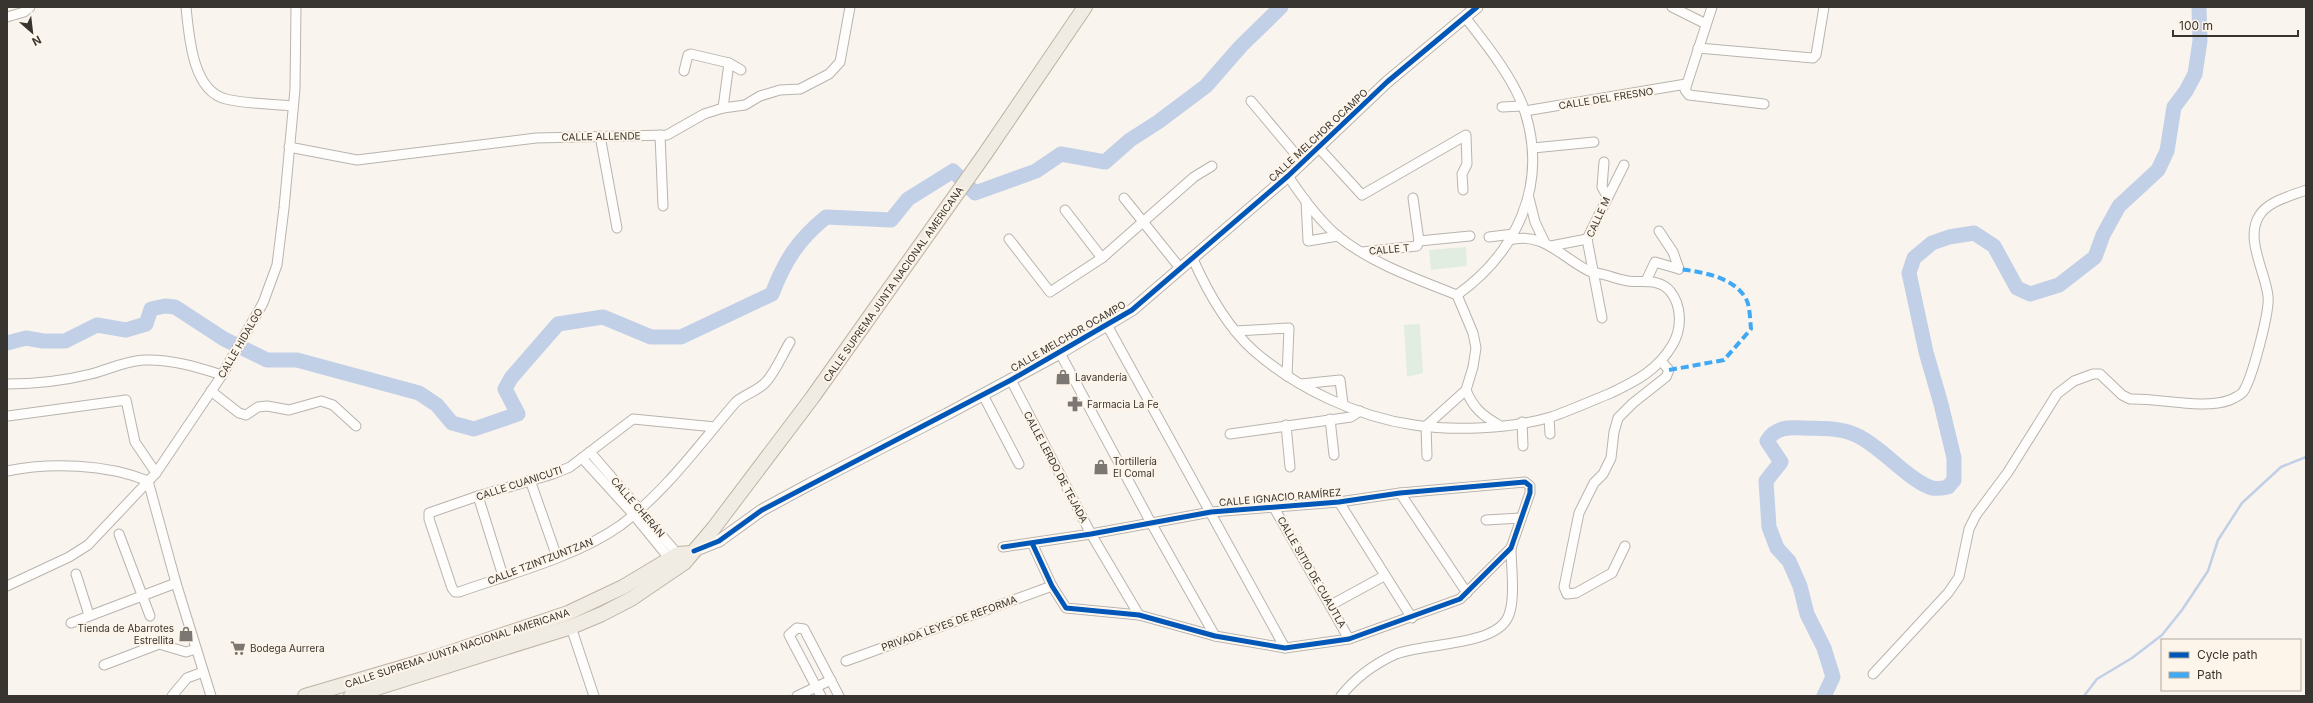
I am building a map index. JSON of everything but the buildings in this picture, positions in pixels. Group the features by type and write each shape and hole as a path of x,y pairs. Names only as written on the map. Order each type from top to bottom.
{"main road":[{"name":"CALLE SUPREMA JUNTA NACIONAL AMERICANA","path":"351,696 571,627 602,614 631,599 682,558 738,499 812,398 985,154 1085,7"},
{"name":"CALLE SUPREMA JUNTA NACIONAL AMERICANA","path":"305,696 431,659 568,613 609,595 682,558"}],"street":[{"path":"7,17 24,12 29,7"},
{"path":"186,7 190,48 207,87 216,95 226,99 293,106"},
{"name":"CALLE HIDALGO","path":"7,586 69,557 88,545 156,473 222,374 263,303 277,265 293,106 296,7"},
{"name":"CALLE ALLENDE","path":"289,147 357,160 536,138 660,135 677,131 687,122 704,114 723,108 745,105 765,94 780,90 800,89 829,74 840,62 850,7"},
{"name":"CALLE MELCHOR OCAMPO","path":"682,558 719,541 762,510 1011,380 1132,310 1303,163 1388,82 1477,7"},
{"path":"1672,7 1706,24"},
{"path":"1712,7 1685,90 1689,95 1764,104"},
{"path":"1698,48 1813,58 1816,55 1824,7"},
{"path":"1457,295 1494,263 1511,237 1529,198 1532,178 1533,148 1523,108 1509,80 1489,48 1465,17"},
{"path":"684,71 688,55 729,63 741,70"},
{"path":"723,108 729,63"},
{"name":"CALLE DEL FRESNO","path":"1502,107 1523,108 1686,84"},
{"path":"1251,101 1303,163"},
{"path":"660,135 663,206"},
{"name":"CALLE MELCHOR OCAMPO","path":"1319,148 1362,195 1466,135 1467,164 1462,174 1462,185"},
{"path":"600,136 617,228"},
{"path":"1533,148 1594,142"},
{"path":"1604,162 1602,187 1608,196"},
{"name":"CALLE M","path":"1602,318 1587,239 1624,165"},
{"path":"1009,240 1050,292 1102,258 1194,176 1212,166"},
{"path":"1288,176 1306,201 1338,236 1360,252 1457,295 1473,333 1476,348 1466,390 1426,426 1427,456"},
{"path":"1873,674 1948,593 1959,577 1969,529 1976,515 2008,472 2057,394 2074,381 2093,374 2100,374 2122,396 2130,399 2213,404 2230,400 2242,393 2251,378 2267,311 2268,296 2253,234 2258,217 2264,209 2275,202 2306,190"},
{"path":"1124,198 1180,268"},
{"name":"CALLE T","path":"1360,252 1412,248 1417,246 1419,242 1414,198"},
{"path":"1529,198 1535,222 1547,244"},
{"path":"1306,201 1308,241 1338,236"},
{"path":"1065,210 1102,258"},
{"path":"1646,281 1655,262 1679,269 1673,252 1659,231"},
{"path":"1419,242 1470,236"},
{"path":"1192,257 1202,280 1235,331 1254,351 1300,384 1360,411 1389,420 1426,426 1479,427 1549,418 1632,384 1661,361 1677,338 1680,313 1671,292 1663,285 1646,281 1629,281 1594,272 1547,244 1529,238 1489,237"},
{"path":"1547,244 1587,239"},
{"path":"1107,325 1285,648"},
{"path":"1235,331 1289,328 1288,376"},
{"name":"CALLE TZINTZUNTZAN","path":"454,592 557,557 602,536 636,511 680,471 736,401 751,394 766,382 790,342"},
{"path":"1060,353 1150,521 1215,636"},
{"path":"7,384 34,384 61,380 93,374 124,362 146,360 186,364 222,374"},
{"path":"1625,546 1612,573 1576,593 1567,594 1564,587 1579,513 1594,484 1603,474 1611,458 1614,432 1618,418 1633,403 1666,377 1669,370 1661,361"},
{"name":"CALLE LERDO DE TEJADA","path":"1011,380 1091,534 1139,615"},
{"path":"1300,384 1340,380 1343,404"},
{"path":"1466,390 1471,402 1483,416 1499,425"},
{"path":"211,391 239,413 246,415 258,408 267,406 289,410 321,401 333,405 356,426"},
{"path":"983,395 1019,464"},
{"path":"8,416 126,400 135,442 156,473"},
{"path":"1230,434 1351,417 1360,411"},
{"path":"1549,418 1550,434"},
{"name":"CALLE CUANICUTI","path":"454,592 429,519 429,513 478,496 553,474 582,458 633,419 715,427"},
{"path":"1330,419 1334,455"},
{"path":"1522,422 1523,446"},
{"path":"1286,425 1290,467"},
{"name":"CALLE CHERÁN","path":"590,452 636,511"},
{"name":"CALLE CHERÁN","path":"582,458 682,558"},
{"path":"7,471 29,466 56,465 128,472 148,481 176,583 211,696"},
{"path":"530,480 557,557"},
{"name":"CALLE IGNACIO RAMÍREZ","path":"1002,547 1091,534 1150,521 1211,512 1338,502 1400,493 1525,482 1530,486 1521,518"},
{"path":"1400,493 1467,593"},
{"path":"478,496 503,576"},
{"path":"1338,502 1412,618"},
{"name":"CALLE SITIO DE CUAUTLA","path":"1274,506 1349,639"},
{"path":"1341,696 1372,667 1397,654 1425,646 1482,638 1500,628 1508,618 1512,604 1510,548 1521,518 1486,520"},
{"path":"119,534 150,616"},
{"path":"1032,543 1052,586 1066,608 1139,615 1215,636 1285,648 1349,639 1412,618 1460,599 1510,548"},
{"path":"76,574 88,615"},
{"path":"1331,605 1384,576"},
{"path":"71,623 141,594 176,583"},
{"name":"PRIVADA LEYES DE REFORMA","path":"846,660 1052,586"},
{"path":"571,627 594,696"},
{"path":"819,692 790,635 797,628 804,629 839,696"},
{"path":"104,665 159,644 186,652 196,649"},
{"path":"172,696 188,678 203,672"},
{"path":"797,696 819,692 831,680"}],"shaded area":[{"path":"1466,247 1467,266 1431,270 1429,250"},
{"path":"1404,325 1420,325 1423,373 1407,377"}],"waterway":[{"path":"7,343 26,338 43,341 65,341 97,325 126,330 146,324 151,309 165,306 175,307 224,339 267,360 297,360 419,393 437,405 452,423 474,429 518,414 505,389 511,378 558,324 603,317 651,337 681,337 772,294 793,251 826,217 891,220 908,199 953,171 975,193 1036,171 1061,154 1105,162 1130,140 1158,122 1206,86 1241,46 1281,7"},
{"path":"1824,696 1833,677 1824,648 1807,614 1800,586 1789,561 1777,548 1769,527 1766,481 1781,462 1767,441 1770,436 1778,430 1788,428 1840,430 1853,434 1869,442 1915,479 1924,484 1932,488 1948,487 1954,480 1954,458 1941,404 1926,352 1909,273 1914,258 1932,243 1949,237 1974,233 1994,246 2017,288 2030,294 2059,285 2095,257 2103,235 2119,206 2158,170 2167,151 2174,107 2186,91 2195,74 2200,41 2199,7"},
{"path":"2084,696 2097,679 2132,658 2162,635 2182,610 2208,571 2218,540 2242,503 2281,467 2306,457"}],"marked path":[{"path":"1669,370 1724,360 1751,329 1747,301 1735,286 1718,277 1679,269"}],"cycle path":[{"path":"694,551 719,541 762,510 1011,380 1132,310 1288,176 1387,82 1477,7"},
{"path":"1003,547 1091,534 1211,512 1339,502 1400,493 1525,482 1530,486 1530,493 1511,548 1460,599 1349,639 1285,648 1215,636 1139,615 1066,608 1052,586 1032,543"}],"place":[{"name":"Lavandería","path":"1063,377"},
{"name":"Farmacia La Fe","path":"1075,404"},
{"name":"Tortillería El Comal","path":"1101,467"},
{"name":"Tienda de Abarrotes Estrellita","path":"186,634"},
{"name":"Bodega Aurrera","path":"238,648"}]}
